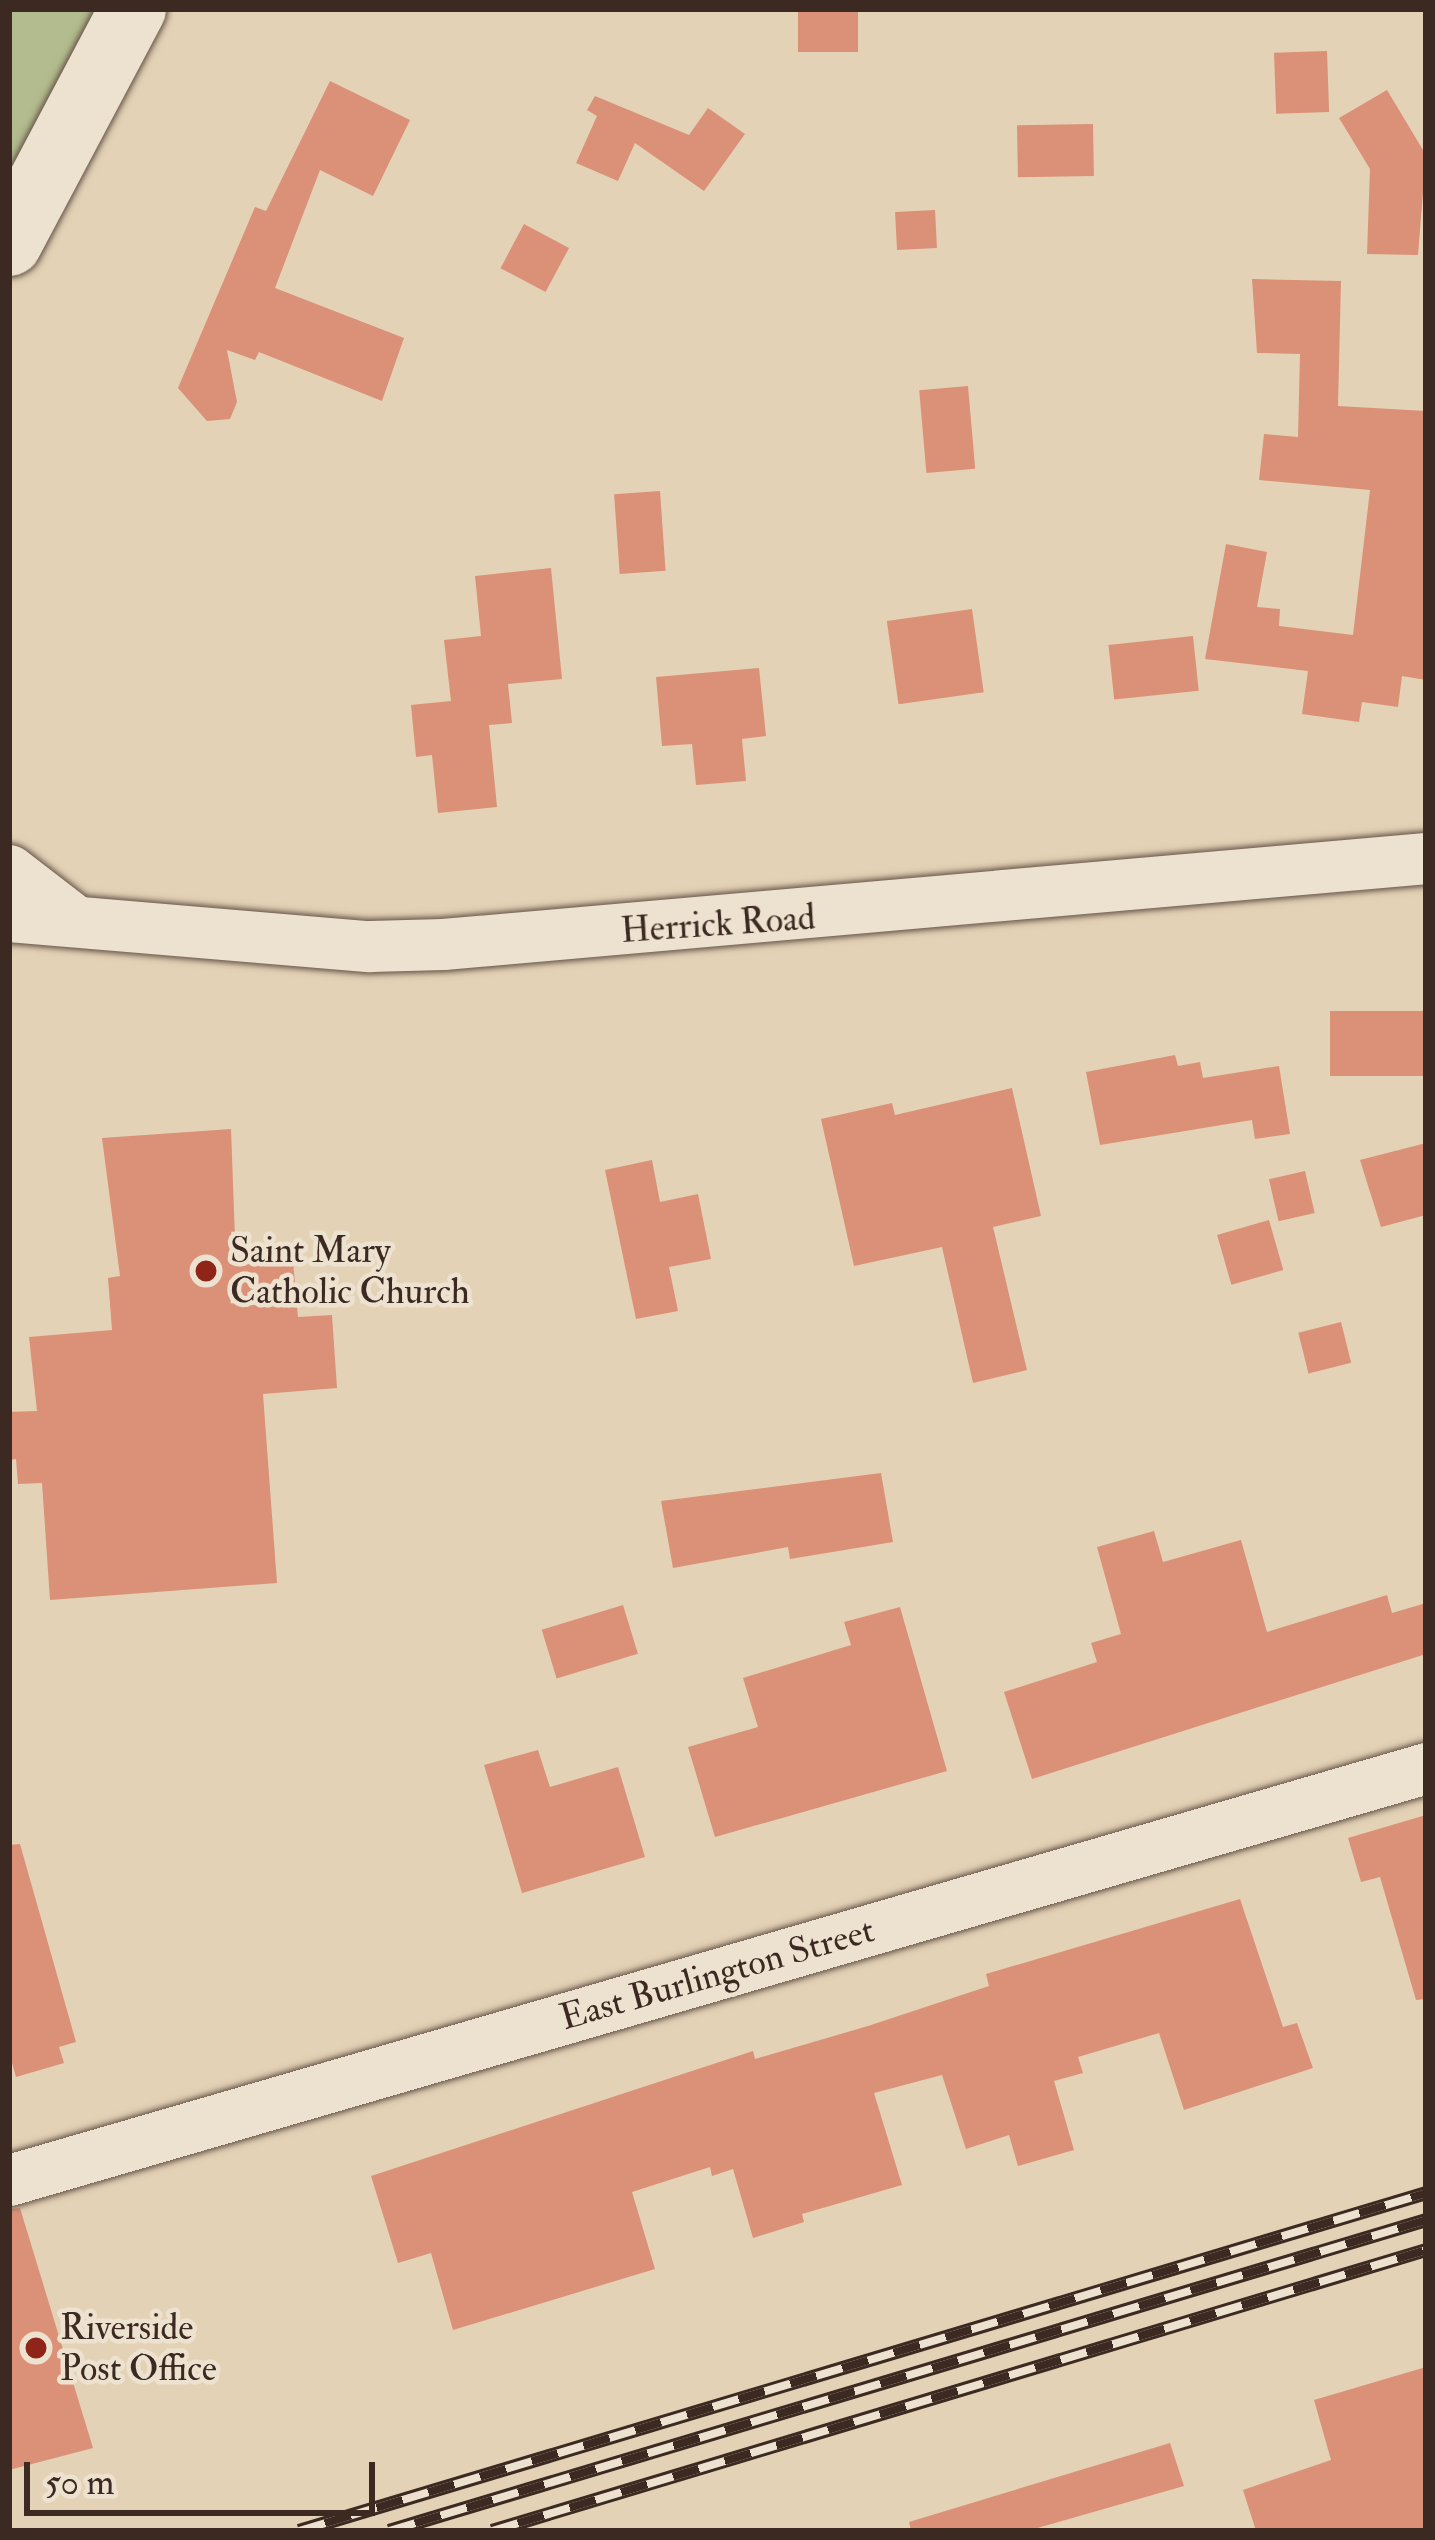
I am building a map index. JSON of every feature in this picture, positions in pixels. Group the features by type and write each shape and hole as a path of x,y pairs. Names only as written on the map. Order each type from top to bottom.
{"street":[{"path":"9,243 133,9"},
{"name":"Herrick Road","path":"9,916 70,916 370,946 443,944 1426,858"},
{"path":"9,870 70,916"},
{"name":"East Burlington Street","path":"9,2180 1426,1768"}],"green space":[{"path":"9,9 95,9 9,177"}],"building":[{"path":"798,9 858,9 858,52 798,52"},
{"path":"1327,51 1329,112 1276,114 1274,53"},
{"path":"330,81 410,120 373,196 320,170 275,288 404,338 382,401 259,352 255,360 227,350 237,402 230,419 207,421 178,388 255,207 266,211"},
{"path":"1387,90 1426,155 1418,255 1367,254 1370,169 1339,118"},
{"path":"595,96 689,135 708,108 745,134 704,191 635,143 618,181 576,163 597,116 587,110"},
{"path":"1093,124 1094,176 1018,177 1017,125"},
{"path":"935,210 937,248 897,250 895,212"},
{"path":"524,224 569,248 546,292 501,268"},
{"path":"1252,279 1341,281 1338,406 1426,411 1426,680 1402,676 1398,707 1362,702 1359,722 1302,714 1308,671 1205,659 1226,544 1267,552 1257,607 1280,609 1279,626 1353,635 1370,490 1259,480 1264,434 1298,437 1300,354 1257,353"},
{"path":"968,386 975,469 926,473 919,390"},
{"path":"660,491 666,571 620,574 614,494"},
{"path":"551,568 562,679 508,684 512,723 489,725 497,807 438,813 432,755 416,757 411,705 451,701 444,640 481,636 475,576"},
{"path":"972,609 984,692 899,704 887,621"},
{"path":"1193,636 1199,691 1114,700 1108,645"},
{"path":"759,668 766,736 742,739 746,781 696,785 692,744 662,746 656,677"},
{"path":"1330,1011 1426,1011 1426,1076 1330,1076"},
{"path":"1175,1055 1178,1066 1200,1062 1203,1078 1279,1066 1290,1134 1255,1139 1252,1120 1100,1145 1086,1072"},
{"path":"1012,1088 1041,1216 993,1227 1027,1370 973,1383 942,1247 854,1266 821,1119 892,1103 895,1115"},
{"path":"231,1129 236,1265 293,1261 298,1317 332,1315 337,1388 263,1394 277,1583 50,1600 42,1483 18,1484 16,1459 9,1460 9,1412 37,1411 29,1337 112,1330 108,1278 120,1276 102,1138"},
{"path":"1426,1143 1426,1215 1381,1227 1360,1160"},
{"path":"652,1160 660,1202 698,1194 711,1259 669,1267 678,1311 636,1319 605,1170"},
{"path":"1305,1171 1315,1213 1279,1221 1269,1179"},
{"path":"1269,1220 1283,1270 1231,1285 1217,1235"},
{"path":"1341,1322 1351,1363 1308,1373 1298,1333"},
{"path":"881,1473 893,1542 790,1559 788,1547 673,1568 661,1501"},
{"path":"1154,1531 1163,1562 1241,1540 1267,1632 1387,1595 1392,1613 1426,1603 1426,1654 1032,1779 1004,1692 1097,1662 1091,1643 1121,1634 1097,1547"},
{"path":"623,1605 638,1654 557,1679 542,1630"},
{"path":"900,1607 947,1771 715,1837 688,1747 758,1727 743,1678 851,1645 844,1622"},
{"path":"538,1750 550,1787 618,1767 645,1857 522,1893 484,1765"},
{"path":"1426,1815 1426,1999 1416,2000 1380,1877 1361,1882 1348,1838"},
{"path":"20,1844 76,2042 59,2047 64,2063 16,2077 9,2052 9,1845"},
{"path":"1240,1899 1283,2027 1297,2023 1313,2068 1184,2110 1159,2033 1078,2057 1083,2073 1054,2081 1074,2150 1018,2166 1009,2135 966,2149 942,2075 874,2093 902,2185 802,2214 804,2222 753,2238 733,2169 712,2176 710,2167 632,2192 655,2269 453,2330 431,2253 398,2263 371,2176 753,2051 755,2059 868,2026 989,1986 986,1974"},
{"name":"Riverside Post Office","path":"20,2208 93,2448 9,2470 9,2209"},
{"path":"1426,2367 1426,2531 1256,2531 1243,2490 1331,2460 1314,2400"},
{"path":"1170,2443 1184,2486 1027,2531 911,2531 909,2522"}],"railway":[{"path":"299,2531 1426,2193"},
{"path":"389,2531 1426,2220"},
{"path":"492,2531 1426,2250"}],"place":[{"name":"Saint Mary Catholic Church","path":"206,1271"},
{"name":"Riverside Post Office","path":"36,2348"}]}
